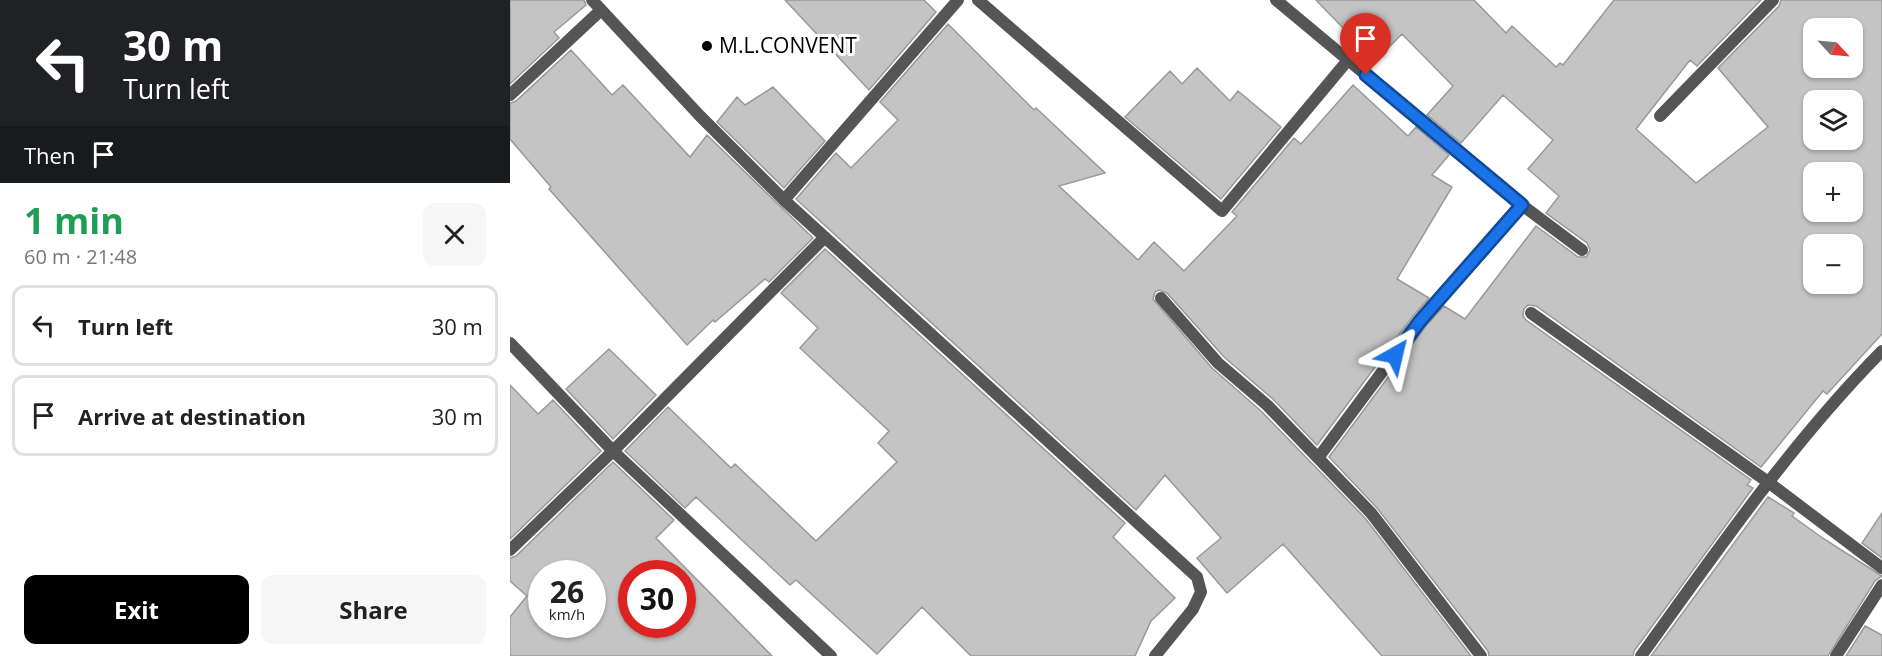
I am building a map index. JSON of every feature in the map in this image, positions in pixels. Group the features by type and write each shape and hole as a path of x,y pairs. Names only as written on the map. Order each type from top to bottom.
{"street":[{"path":"592,0 700,116 784,200 1197,577 1201,592 1193,609 1160,654"},
{"path":"784,200 958,0"},
{"path":"978,0 1222,211 1348,60"},
{"path":"1276,0 1522,205 1582,250"},
{"path":"1660,116 1773,0"},
{"path":"510,95 600,11"},
{"path":"1318,458 1420,321 1522,205"},
{"path":"510,550 613,451 825,237"},
{"path":"1161,298 1218,363 1267,405 1371,513 1481,656"},
{"path":"1531,313 1768,482 1882,568"},
{"path":"510,343 613,451 831,656"},
{"path":"1641,656 1768,482 1850,383 1882,351"},
{"path":"1836,656 1882,585"}],"building":[{"path":"510,0 584,0 586,5 554,32 559,38 510,84"},
{"path":"785,0 924,0 936,12 869,90"},
{"path":"1316,0 1474,0 1506,33 1512,26 1556,67 1560,63 1563,65 1614,0 1761,0 1697,66 1690,60 1636,129 1696,183 1768,127 1718,68 1779,6 1781,0 1882,0 1882,334 1827,394 1823,391 1761,467 1536,306 1528,305 1524,309 1523,316 1526,320 1751,480 1747,485 1753,488 1634,651 1633,656 1489,656 1488,651 1377,508 1329,457 1426,326 1444,306 1465,319 1536,226 1578,257 1586,257 1590,250 1587,243 1546,213 1559,196 1528,169 1553,140 1503,95 1461,143 1427,115 1453,86 1402,34 1375,61"},
{"path":"948,24 1034,110 1036,108 1105,173 1059,186 1138,260 1154,242 1184,271 1237,216 1232,212 1294,138 1301,144 1353,85 1408,136 1416,127 1449,155 1432,175 1452,187 1397,279 1429,298 1413,316 1317,445 1273,399 1224,357 1167,293 1159,290 1155,292 1153,299 1212,368 1261,411 1365,518 1471,656 1382,656 1283,544 1227,593 1197,558 1221,538 1165,475 1136,510 796,199 836,153 851,168 898,120 880,102"},
{"path":"571,50 612,95 623,85 690,157 707,135 813,238 769,282 765,279 715,322 713,320 687,345 549,189 551,187 510,139 510,103 516,101"},
{"path":"1197,68 1230,101 1238,91 1281,127 1221,199 1125,117 1170,71 1182,84"},
{"path":"773,87 825,141 784,188 717,122 737,97 745,105"},
{"path":"825,249 1125,523 1113,537 1175,598 1151,621 1135,656 971,656 922,607 877,654 796,580 790,585 696,497 685,508 625,451 668,407 731,468 735,464 816,541 897,462 878,443 889,431 800,348 818,328 781,293"},
{"path":"609,349 656,395 613,439 566,389"},
{"path":"510,385 538,414 553,400 601,451 510,539"},
{"path":"613,462 674,520 656,538 678,560 618,560 618,638 696,638 696,579 772,656 510,656 510,617 527,596 510,581 510,558 516,556"},
{"path":"1768,497 1794,513 1792,516 1824,539 1882,576 1875,581 1828,656 1651,656"},
{"path":"1882,513 1882,558 1862,543"},
{"path":"1865,626 1882,635 1882,656 1846,656"}],"place":[{"name":"M.L.CONVENT","path":"707,46"}],"route":[{"path":"1366,75 1522,205 1420,321 1395,355"}]}
